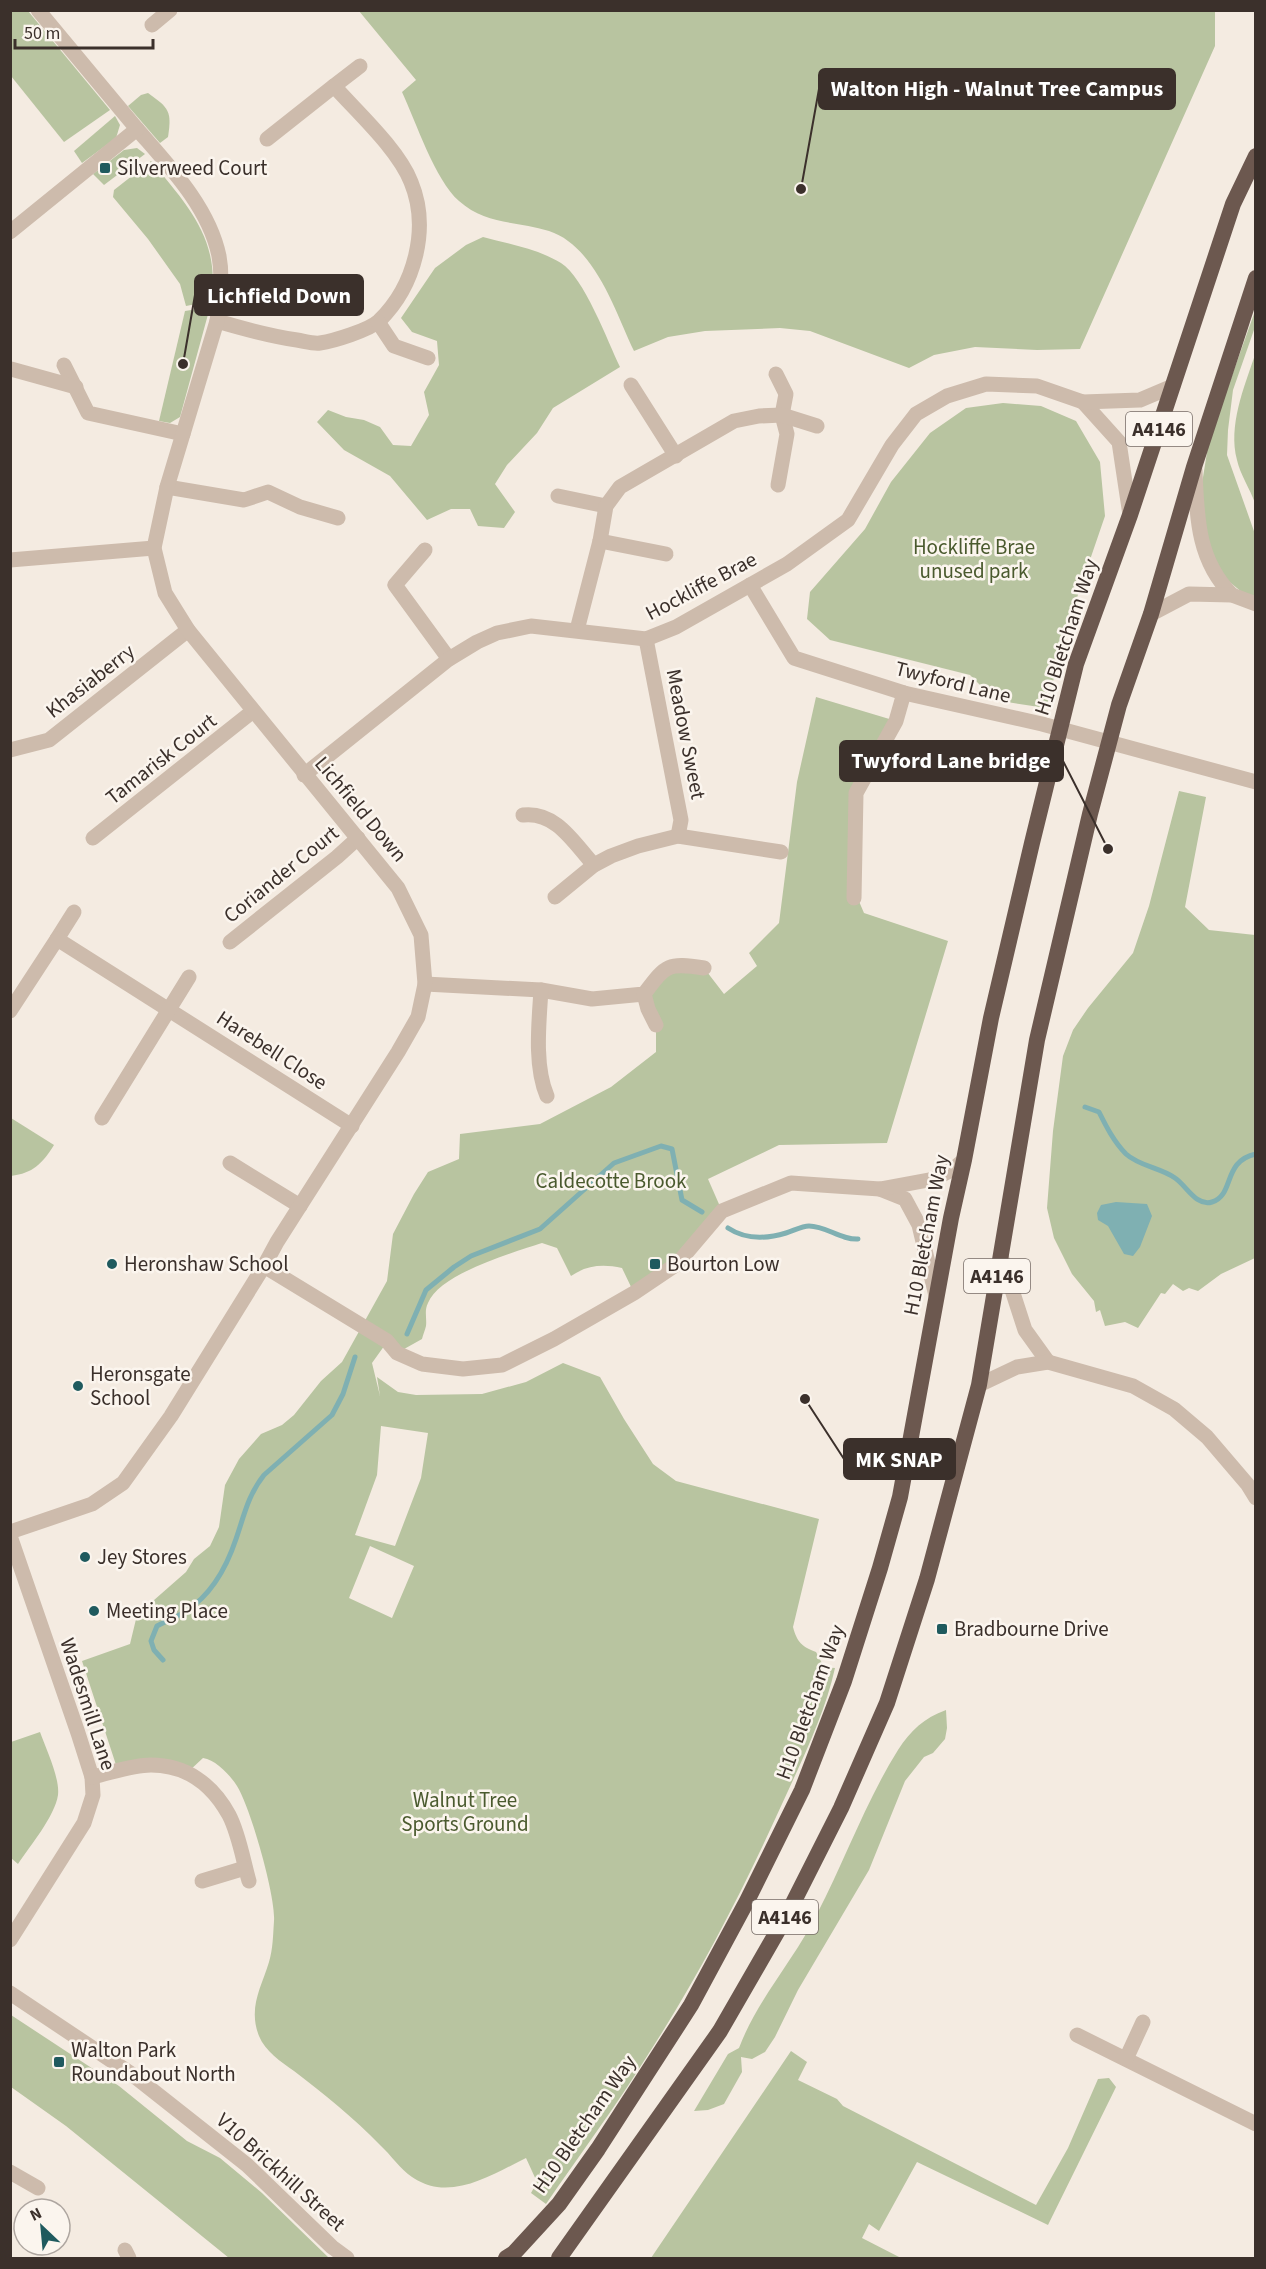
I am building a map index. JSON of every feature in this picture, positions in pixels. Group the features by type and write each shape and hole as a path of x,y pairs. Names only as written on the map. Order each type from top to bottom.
{"highway":[{"name":"H10 Bletcham Way","path":"510,2256 559,2204 598,2149 692,2005 802,1790 844,1681 900,1497 951,1218 991,1018 1076,664 1130,515 1233,204 1256,156"},
{"name":"A4146","path":"559,2259 720,2031 788,1913 841,1808 887,1703 927,1579 979,1385 1037,1040 1090,814 1119,705 1151,614 1194,467 1256,278"}],"street":[{"name":"Lichfield Down","path":"10,1534 92,1504 123,1483 171,1416 277,1242 399,1052 418,1017 425,984 421,935 398,888 188,630 165,593 154,549 167,487 218,321 221,297 219,256 208,224 192,197 38,10"},
{"path":"152,26 170,10"},
{"path":"267,139 360,66"},
{"path":"218,321 269,336 318,344 348,335 378,322 404,289 416,261 419,218 411,182 395,155 334,86"},
{"path":"10,232 137,129"},
{"path":"378,322 394,346 428,358"},
{"path":"64,365 88,413 183,434"},
{"path":"11,369 76,387"},
{"path":"776,374 786,394 782,415 787,434 778,485"},
{"name":"Hockliffe Brae","path":"304,775 449,659 497,633 531,626 646,639 676,627 787,564 848,520 892,445 916,414 947,396 986,384 1037,386 1083,402 1140,400 1173,386"},
{"path":"631,385 676,456"},
{"name":"Hockliffe Brae","path":"1083,402 1119,442 1130,515"},
{"path":"577,630 600,541 606,506 620,487 734,420 782,415 817,426"},
{"path":"1194,467 1198,527 1208,560 1220,583 1232,596"},
{"path":"167,487 244,500 268,492 300,507 338,518"},
{"path":"558,496 606,506"},
{"path":"600,541 666,554"},
{"path":"10,560 154,549"},
{"path":"425,550 395,585 449,659"},
{"name":"Twyford Lane","path":"750,585 794,658 904,693 1042,724 1256,782"},
{"path":"1151,614 1189,594 1232,596 1256,604"},
{"name":"Khasiaberry","path":"10,750 49,740 188,630"},
{"name":"Meadow Sweet","path":"646,639 681,820 678,836"},
{"path":"854,898 856,793 896,721 904,693"},
{"name":"Tamarisk Court","path":"93,838 253,711"},
{"path":"523,815 534,814 555,822 594,865"},
{"path":"555,897 594,865 611,856 638,846 678,836 781,852"},
{"name":"Coriander Court","path":"230,942 358,838"},
{"path":"10,1011 74,912"},
{"name":"Harebell Close","path":"57,939 352,1126"},
{"path":"425,984 541,990 592,999 644,994 662,969 681,964 704,968"},
{"path":"102,1118 189,977"},
{"path":"541,990 538,1034 542,1085 547,1096"},
{"path":"644,994 648,1010 656,1025"},
{"path":"264,1266 387,1341 397,1353 422,1364 463,1369 502,1365 555,1339 634,1293 678,1264 722,1212 790,1183 880,1189 934,1179 964,1160"},
{"path":"230,1163 300,1206"},
{"path":"880,1189 905,1199 919,1226 937,1298"},
{"path":"1001,1256 1025,1330 1048,1362"},
{"path":"979,1385 1017,1367 1048,1362 1133,1386 1174,1409 1207,1437 1248,1485 1256,1498"},
{"name":"Wadesmill Lane","path":"10,1534 92,1777 93,1795 84,1823 10,1940"},
{"path":"92,1777 148,1765 170,1766 188,1772 213,1792 230,1816 247,1875 202,1881"},
{"name":"V10 Brickhill Street","path":"15,1996 133,2075 221,2144 247,2165 347,2259"},
{"path":"1126,2059 1143,2022"},
{"path":"1077,2035 1256,2124"},
{"path":"13,2178 38,2188"}],"green space":[{"path":"1215,10 1215,46 1080,349 1037,350 975,347 934,355 909,368 810,331 780,328 705,331 668,337 634,351 602,282 579,250 565,239 549,231 480,214 469,209 450,192 434,165 402,92 416,80 359,11"},
{"path":"10,11 28,11 110,110 64,142 11,76"},
{"path":"148,93 165,107 169,116 168,137 160,143 128,106 141,95"},
{"path":"115,116 120,125 116,138 82,163 74,151"},
{"path":"137,148 145,154 104,185 93,174 124,150"},
{"path":"151,161 188,208 206,241 213,279 211,301 186,306 180,284 148,239 113,197 114,190"},
{"path":"483,237 543,254 570,270 587,295 620,367 553,408 537,433 507,465 495,484 515,512 504,528 478,526 470,509 451,509 427,520 390,476 344,450 317,422 328,410 380,427 393,445 411,446 429,415 424,392 439,365 437,341 412,332 401,318 435,268 466,245"},
{"path":"210,307 180,417 170,423 159,421 185,311"},
{"path":"1255,311 1255,327 1233,390 1227,455 1255,534 1255,598 1243,593 1226,579 1212,560 1199,502 1209,440"},
{"path":"1255,355 1255,503 1238,465 1234,434 1238,407"},
{"name":"Hockliffe Brae unused park","path":"1003,403 1041,406 1076,421 1100,462 1105,516 1069,621 1046,708 1007,702 987,692 970,675 830,640 807,619 810,592 865,529 891,482 930,433 966,408"},
{"path":"816,697 896,721 856,793 858,899 864,913 948,941 887,1143 779,1145 708,1179 722,1211 677,1264 634,1293 622,1268 595,1266 571,1276 557,1248 542,1243 479,1266 435,1292 427,1306 426,1326 422,1339 397,1353 387,1342 372,1363 380,1396 377,1377 398,1392 416,1395 482,1394 526,1382 563,1363 600,1377 653,1464 676,1481 819,1519 793,1627 798,1640 816,1652 824,1667 835,1668 819,1720 804,1755 720,1931 686,1993 637,2072 546,2204 531,2193 537,2182 526,2158 472,2183 449,2187 431,2186 408,2174 360,2126 265,2047 256,2026 255,2007 271,1952 274,1909 249,1812 237,1786 218,1765 203,1758 188,1772 118,1771 82,1661 130,1644 137,1615 186,1572 194,1559 210,1546 219,1527 225,1485 239,1459 261,1434 282,1425 294,1415 321,1381 342,1362 387,1281 393,1234 428,1172 459,1159 460,1134 540,1124 611,1087 656,1052 656,1025 644,994 662,969 704,968 724,994 757,966 749,953 779,923 797,782","holes":["381,1426 428,1433 421,1478 395,1546 355,1535 377,1475","370,1546 414,1566 392,1618 349,1598"]},
{"path":"1179,791 1206,797 1185,907 1209,930 1255,935 1255,1258 1221,1274 1198,1291 1189,1288 1183,1291 1173,1284 1165,1294 1161,1293 1138,1328 1125,1322 1105,1326 1100,1310 1096,1312 1094,1301 1072,1274 1054,1238 1047,1208 1053,1131 1063,1056 1073,1030 1133,953 1149,906"},
{"path":"11,1118 54,1145 31,1170 11,1176"},
{"path":"946,1710 945,1739 933,1753 924,1757 905,1781 869,1870 798,1990 775,2037 765,2052 752,2059 741,2057 742,2072 724,2104 708,2110 694,2111 728,2054 739,2048 756,2013 808,1931 886,1769 908,1736 931,1717"},
{"path":"40,1732 55,1772 58,1795 47,1821 18,1864 11,1858 11,1742"},
{"path":"11,2015 119,2086 187,2141 220,2158 262,2193 329,2258 229,2258 66,2126 11,2087"},
{"path":"791,2051 807,2062 798,2080 837,2099 843,2106 1036,2205 1068,2148 1098,2079 1109,2078 1116,2087 1048,2225 917,2162 879,2231 869,2224 862,2238 901,2258 651,2258"}],"water":[{"path":"1116,1202 1147,1204 1152,1216 1140,1247 1133,1256 1124,1254 1108,1226 1098,1220 1097,1213 1101,1205"}],"waterway":[{"path":"1085,1107 1099,1112 1114,1139 1131,1158 1175,1178 1196,1198 1206,1203 1212,1202 1224,1193 1238,1163 1256,1154"},
{"path":"407,1334 426,1290 471,1256 540,1229 614,1163 661,1146 672,1149 682,1200 702,1212"},
{"path":"728,1228 742,1235 764,1237 809,1226 858,1239"},
{"path":"163,1660 154,1650 151,1641 157,1626 195,1604 217,1579 228,1559 254,1490 264,1475 332,1415 343,1394 355,1357"}],"place":[{"name":"Silverweed Court","path":"105,168"},
{"name":"Walton High - Walnut Tree Campus","path":"801,189"},
{"name":"Lichfield Down","path":"183,364"},
{"name":"Twyford Lane bridge","path":"1108,849"},
{"name":"Heronshaw School","path":"112,1264"},
{"name":"Bourton Low","path":"655,1264"},
{"name":"Heronsgate School","path":"78,1386"},
{"name":"MK SNAP","path":"805,1399"},
{"name":"Jey Stores","path":"85,1557"},
{"name":"Meeting Place","path":"94,1611"},
{"name":"Bradbourne Drive","path":"942,1629"},
{"name":"Walton Park Roundabout North","path":"59,2062"}],"park label":[{"name":"Caldecotte Brook","path":"611,1181"},
{"name":"Walnut Tree Sports Ground","path":"465,1812"}]}
